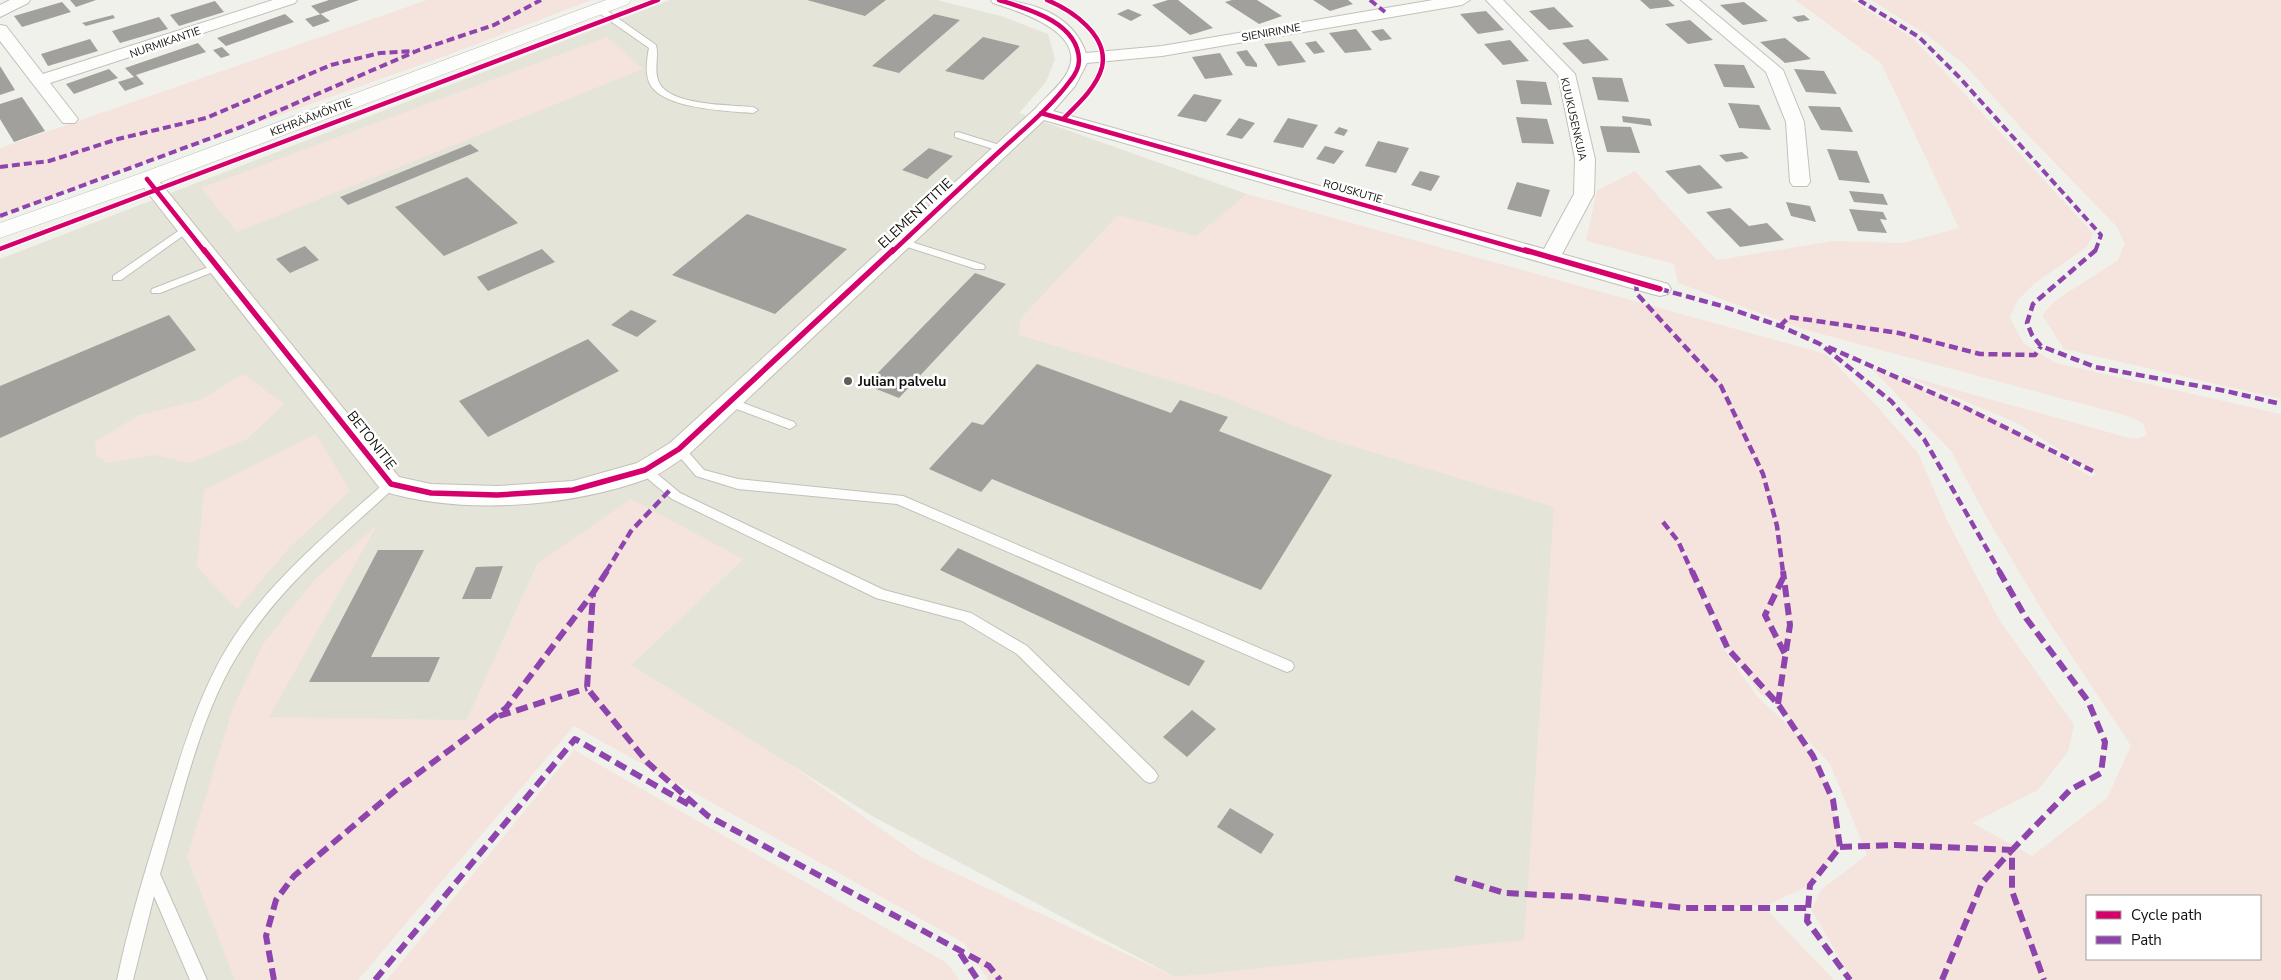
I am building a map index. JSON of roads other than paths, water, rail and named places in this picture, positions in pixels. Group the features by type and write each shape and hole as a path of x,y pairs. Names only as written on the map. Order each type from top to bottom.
{"street":[{"path":"0,12 22,0"},
{"name":"NURMIKANTIE","path":"39,81 289,0"},
{"name":"KEHRÄÄMÖNTIE","path":"0,231 147,179 622,0"},
{"path":"999,0 1035,11 1056,22 1069,33 1080,59"},
{"name":"SIENIRINNE","path":"1080,59 1162,50 1462,0"},
{"name":"KUUKUSENKUJA","path":"1494,0 1566,74 1585,159 1584,194 1550,258"},
{"path":"1689,0 1774,70 1795,122 1800,182"},
{"path":"0,30 69,119"},
{"name":"ELEMENTTITIE","path":"679,449 1041,113 1076,72 1080,59"},
{"name":"ROUSKUTIE","path":"1041,113 1660,289"},
{"name":"BETONITIE","path":"147,179 219,266 391,484 431,493 497,495 572,490 645,470 679,449"}],"lane":[{"path":"599,9 654,47 651,65 654,83 668,96 696,105 753,110"},
{"path":"958,135 1002,149"},
{"path":"117,278 187,228"},
{"path":"902,242 980,267"},
{"path":"156,291 219,266"},
{"path":"730,402 790,425"},
{"path":"679,449 700,473 738,484 899,500 1287,666"},
{"path":"645,470 676,496 881,594 966,617 1022,650 1150,776"},
{"path":"125,980 136,928 152,873 191,747 217,679 246,631 308,559 391,484"},
{"path":"152,873 199,980"}],"place":[{"name":"Julian palvelu","path":"848,381"}]}
